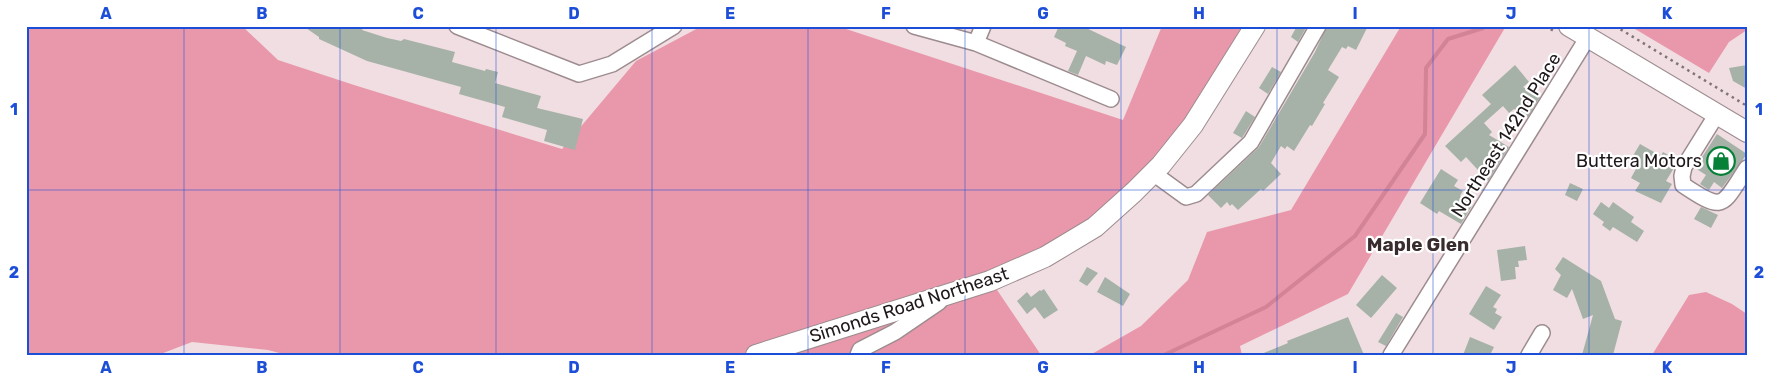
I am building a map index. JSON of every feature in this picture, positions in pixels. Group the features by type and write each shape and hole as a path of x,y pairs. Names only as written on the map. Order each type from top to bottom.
{"main road":[{"name":"Simonds Road Northeast","path":"756,355 990,281 1044,257 1095,227 1153,173 1193,125 1255,26"},
{"path":"1569,26 1747,132"}],"street":[{"path":"457,26 579,74 612,64 674,26"},
{"path":"914,26 976,43 1111,100"},
{"path":"976,43 982,26"},
{"path":"1153,173 1186,197 1196,194 1251,142 1318,26"},
{"name":"Northeast 142nd Place","path":"1391,355 1588,37"},
{"path":"1717,114 1684,167 1683,185 1707,201 1722,202 1747,168"},
{"path":"858,355 860,350 894,332 950,294"},
{"path":"1529,355 1542,332"}],"path":[{"path":"1615,26 1747,106"}],"shaded area":[{"path":"26,26 242,26 278,60 562,149 636,61 702,26 837,26 1123,120 1162,26 1248,26 1193,125 1134,192 991,281 1041,355 287,355 268,350 192,342 158,355 26,355"},
{"path":"1401,26 1506,26 1348,294 1240,346 1242,355 1090,355 1141,326 1188,280 1207,232 1291,210"},
{"path":"1630,26 1747,26 1747,30 1729,42 1709,73"},
{"path":"1706,292 1732,304 1747,314 1747,355 1652,355 1689,295"}],"building":[{"path":"303,26 364,26 362,30 387,38 401,41 404,39 455,52 452,62 485,71 486,69 498,72 495,83 541,96 537,108 583,119 575,150 544,141 547,130 502,117 505,107 459,94 461,87 367,61 319,39 319,37"},
{"path":"1059,26 1082,26 1126,47 1117,65 1106,61 1105,65 1086,56 1078,75 1068,71 1077,51 1065,46 1066,43 1054,37"},
{"path":"1297,26 1307,26 1298,42 1291,37"},
{"path":"1327,26 1368,26 1356,50 1348,46 1346,49 1342,47 1328,70 1339,77 1312,126 1310,125 1294,151 1287,146 1285,149 1281,146 1271,163 1281,174 1238,210 1227,202 1221,208 1208,195 1259,147 1315,52"},
{"path":"1515,65 1529,82 1523,87 1540,97 1528,117 1514,109 1509,113 1503,106 1484,123 1492,132 1489,135 1509,147 1488,181 1466,157 1461,162 1445,146 1491,104 1482,95"},
{"path":"1747,65 1747,89 1733,81 1729,68"},
{"path":"1272,67 1281,72 1268,94 1259,88"},
{"path":"1246,111 1255,117 1242,138 1233,133"},
{"name":"Buttera Motors","path":"1717,134 1747,154 1722,188 1714,182 1709,190 1700,184 1706,175 1695,168"},
{"path":"1640,144 1661,156 1663,152 1675,159 1672,164 1675,166 1666,181 1672,184 1661,203 1635,191 1640,183 1631,178 1637,167 1635,166 1637,162 1631,159"},
{"path":"1441,169 1458,180 1454,186 1463,191 1460,196 1473,204 1461,224 1439,211 1437,214 1420,203"},
{"path":"1570,183 1583,189 1577,201 1565,195"},
{"path":"1601,202 1609,208 1613,202 1634,217 1631,222 1644,231 1637,242 1613,227 1610,231 1602,225 1604,222 1593,214"},
{"path":"1701,207 1718,215 1711,228 1694,219"},
{"path":"1525,246 1527,260 1518,261 1519,267 1515,267 1516,279 1501,281 1497,250"},
{"path":"1563,257 1601,281 1615,319 1622,321 1613,355 1582,355 1593,315 1583,319 1572,289 1567,298 1553,290 1561,275 1555,269"},
{"path":"1087,267 1098,273 1087,286 1079,281"},
{"path":"1382,275 1397,288 1371,318 1356,305"},
{"path":"1105,277 1130,294 1123,306 1097,292"},
{"path":"1486,286 1501,295 1493,307 1497,309 1495,313 1502,317 1494,330 1469,314"},
{"path":"1044,289 1058,310 1044,319 1035,307 1027,314 1017,301 1027,292 1031,297"},
{"path":"1396,313 1403,317 1386,346 1378,342"},
{"path":"1348,317 1364,355 1259,355 1288,343 1287,341"},
{"path":"1470,337 1494,347 1490,355 1463,355"}],"waterway":[{"path":"1164,355 1266,307 1355,236 1425,134 1426,68 1448,39 1483,28"}],"place":[{"name":"Buttera Motors","path":"1721,161"}],"district":[{"name":"Maple Glen","path":"1418,244"}]}
